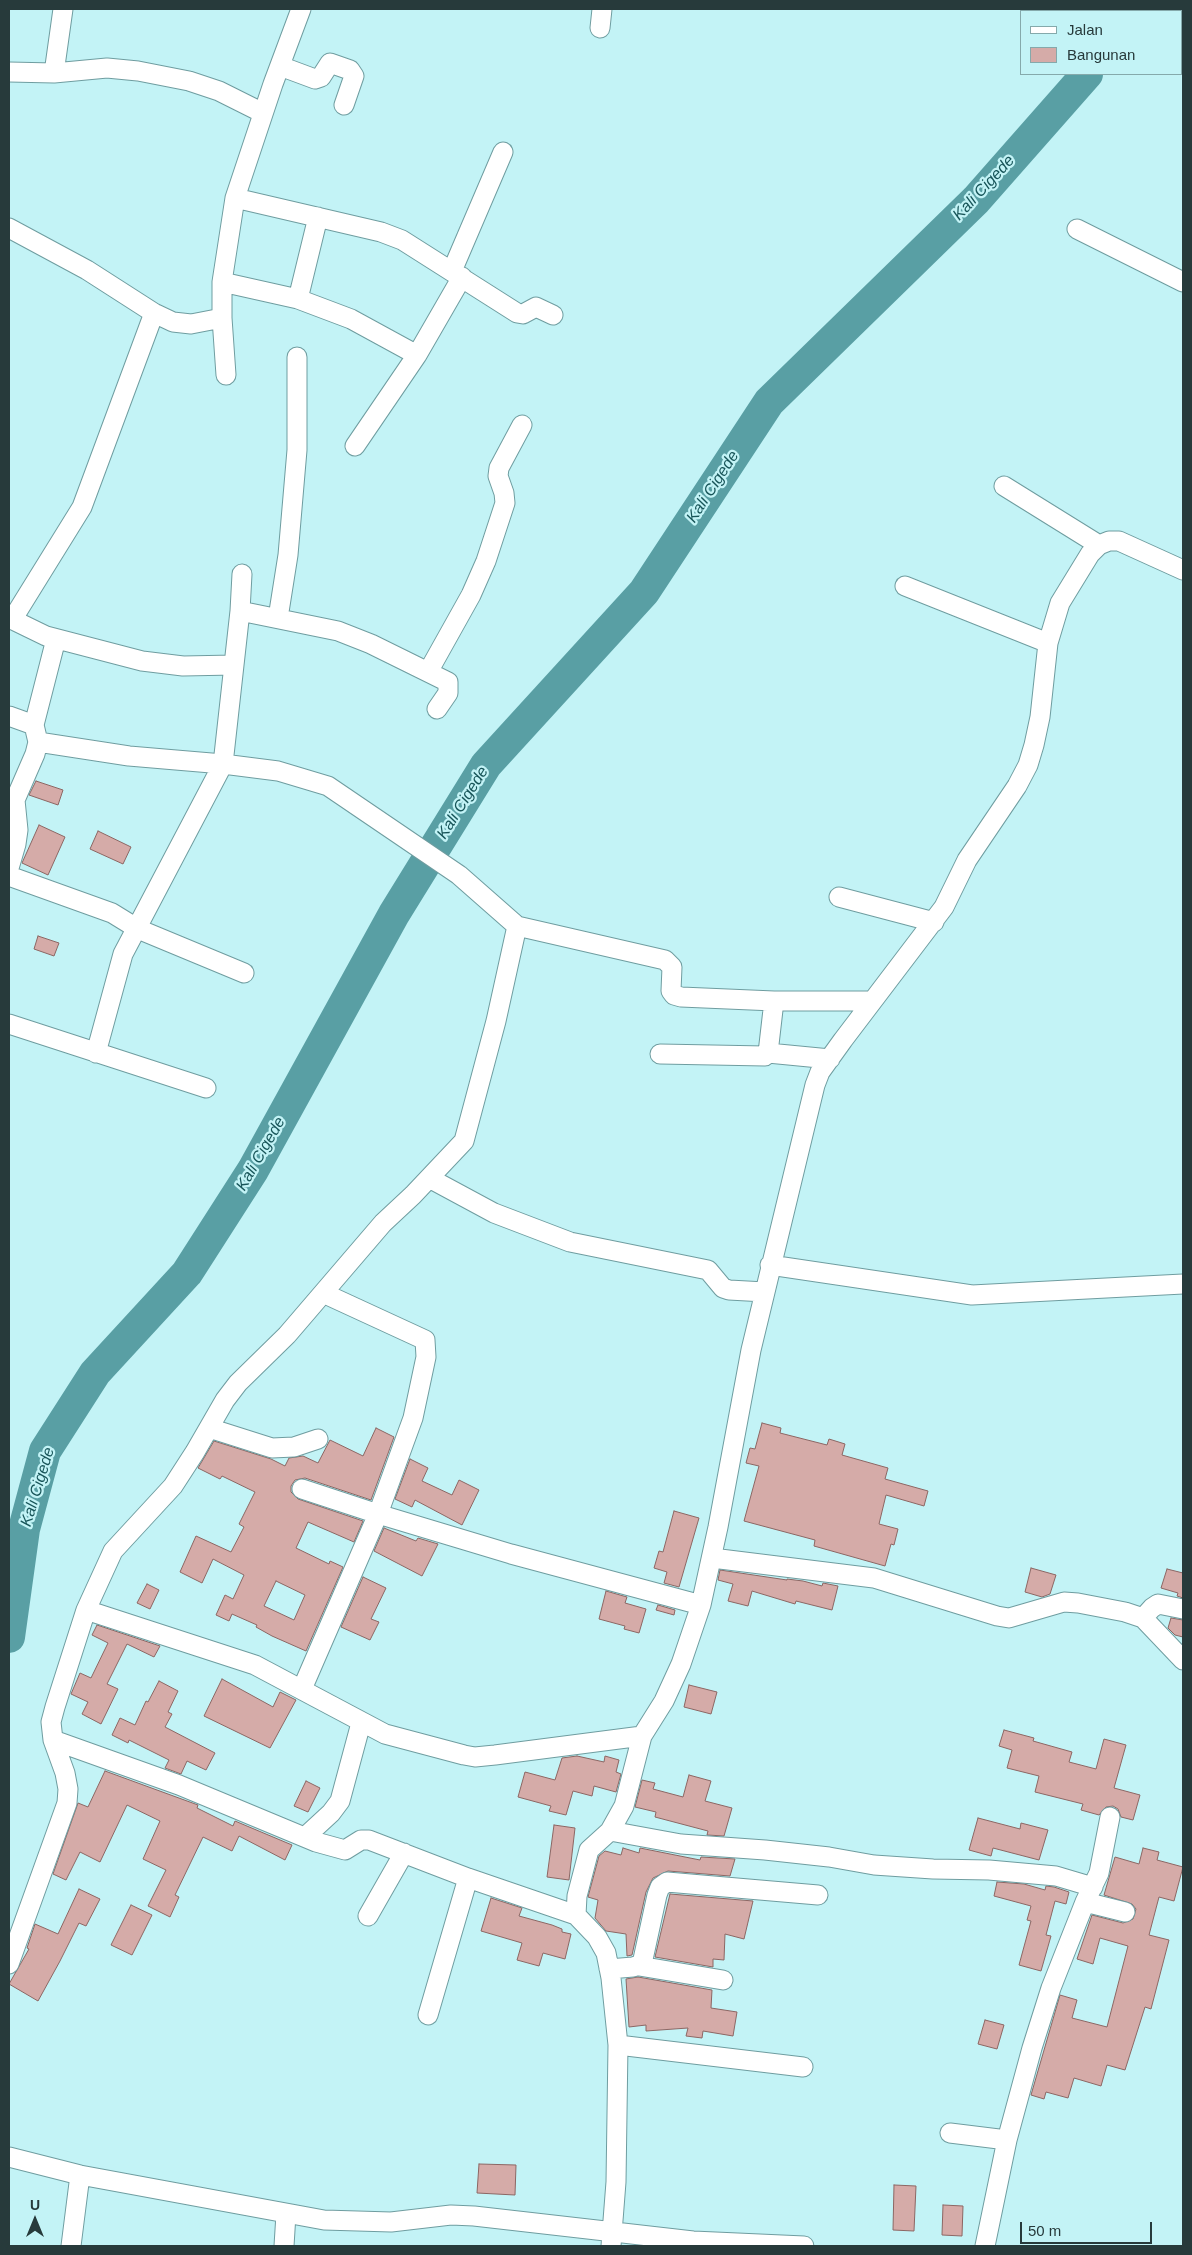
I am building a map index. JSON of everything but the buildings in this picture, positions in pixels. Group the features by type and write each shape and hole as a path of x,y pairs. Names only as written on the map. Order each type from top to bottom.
{"street":[{"path":"54,73 63,9"},
{"path":"226,375 222,318 222,282 235,198 301,9"},
{"path":"600,28 602,9"},
{"path":"280,66 315,78 321,77 329,63 350,70 354,76 344,105"},
{"path":"9,72 54,73 107,68 138,71 189,82 219,91 263,114"},
{"path":"355,446 417,355 457,274 503,152"},
{"path":"235,198 318,217 402,240 517,313 524,314 536,307 553,315"},
{"path":"298,299 318,217"},
{"path":"9,228 87,270 154,313 182,324 222,318"},
{"path":"1077,229 1183,282"},
{"path":"222,282 298,299 351,319 417,355"},
{"path":"154,313 82,506 10,619 56,639 142,661 182,666 234,665"},
{"path":"278,618 288,555 297,450 297,357"},
{"path":"428,672 471,595 486,561 505,503 504,493 498,476 499,468 522,425"},
{"path":"1004,486 1099,545"},
{"path":"576,1915 577,1896 589,1850 610,1831 624,1806 642,1736 664,1701 681,1664 700,1605 712,1558 751,1350 770,1265 815,1085 820,1072 872,1001 934,922 949,898 967,860 994,822 1028,765 1040,717 1048,643 1060,603 1090,554 1099,545 1109,541 1129,544 1183,570"},
{"path":"96,1053 115,989 119,964 223,764 240,611 242,574"},
{"path":"905,586 1048,643"},
{"path":"240,611 338,631 371,644 428,672 448,682 450,686 448,693 437,709"},
{"path":"9,868 18,830 12,799 35,754 36,733 56,639"},
{"path":"9,716 36,733 129,756 278,771 328,786 460,876 517,926 665,960 672,967 671,991 674,995 681,997 774,1001 872,1001"},
{"path":"9,876 105,910 138,929 244,973"},
{"path":"839,897 934,922"},
{"path":"9,1964 66,1803 68,1789 65,1774 53,1740 51,1722 86,1610 113,1551 172,1486 225,1400 238,1383 287,1335 383,1223 460,1148 468,1133 517,926"},
{"path":"768,1053 774,1001"},
{"path":"9,1024 206,1088"},
{"path":"660,1054 761,1057 768,1053 830,1059"},
{"path":"430,1178 494,1213 570,1242 708,1270 723,1288 764,1292"},
{"path":"770,1265 972,1295 1183,1284"},
{"path":"302,1690 378,1514 413,1418 426,1357 426,1344 423,1340 323,1293"},
{"path":"209,1428 272,1448 294,1447 318,1439"},
{"path":"302,1489 511,1554 700,1605"},
{"path":"712,1558 874,1578 997,1616 1010,1618 1064,1602 1078,1602 1143,1618 1183,1660"},
{"path":"1143,1618 1158,1604 1183,1609"},
{"path":"86,1610 255,1665 384,1734 475,1757 642,1736"},
{"path":"305,1837 340,1801 361,1723"},
{"path":"53,1740 179,1785 305,1837 345,1850 366,1839 468,1878 576,1915 597,1937 606,1953 618,2045 619,2085 612,2239"},
{"path":"985,2246 1007,2140 1032,2048 1051,1988 1103,1858 1110,1817"},
{"path":"610,1831 681,1844 765,1850 829,1857 874,1865 989,1870 1056,1876 1089,1895 1125,1912"},
{"path":"368,1916 404,1853"},
{"path":"428,2015 468,1878"},
{"path":"639,1966 644,1958 657,1895 660,1887 667,1882 818,1895"},
{"path":"609,1968 639,1966 723,1980"},
{"path":"618,2045 803,2067"},
{"path":"950,2133 1007,2140"},
{"path":"9,2157 80,2175 324,2220 363,2223 391,2222 451,2215 474,2216 551,2226 612,2239 804,2246"},
{"path":"71,2246 80,2175"},
{"path":"284,2246 286,2214"}],"waterway":[{"name":"Kali Cigede","path":"9,1637 24,1529 45,1451 95,1373 187,1273 253,1170 394,914 486,765 644,592 769,402 976,200 1086,75"}]}
